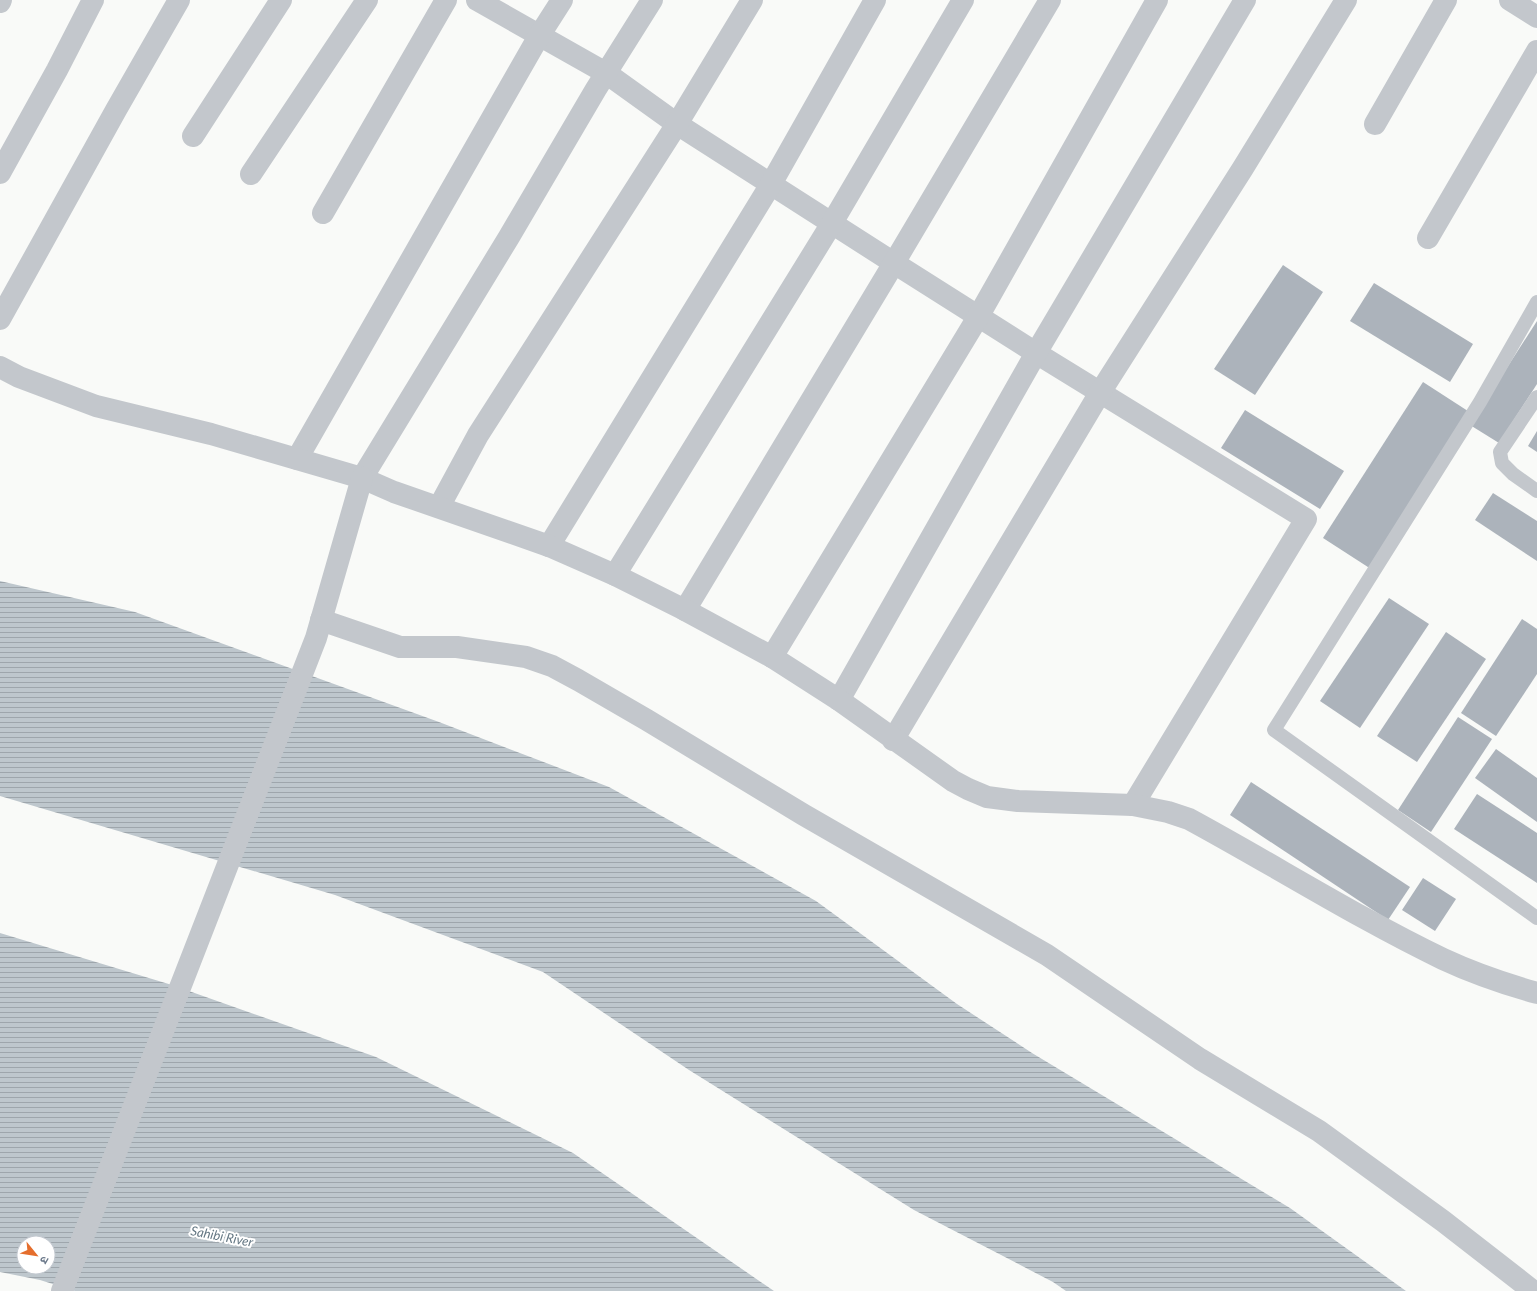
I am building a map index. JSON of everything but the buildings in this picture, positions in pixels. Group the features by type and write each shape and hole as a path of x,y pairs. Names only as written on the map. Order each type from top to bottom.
{"street":[{"path":"0,173 57,70 93,0"},
{"path":"0,319 179,0"},
{"path":"193,136 281,0"},
{"path":"251,174 367,0"},
{"path":"323,213 446,0"},
{"path":"477,0 606,73 677,124 978,317 1101,391 1306,519 1133,805"},
{"path":"297,459 539,36 562,0"},
{"path":"62,1291 318,629 362,478 510,237 606,73 652,0"},
{"path":"439,507 478,435 677,124 752,0"},
{"path":"549,546 771,184 875,0"},
{"path":"615,575 832,223 963,0"},
{"path":"685,610 1050,0"},
{"path":"772,657 978,317 1157,0"},
{"path":"839,700 1036,353 1245,0"},
{"path":"893,740 1101,391 1243,168 1346,0"},
{"path":"1375,124 1446,0"},
{"path":"1515,1 1537,17"},
{"path":"1428,238 1537,51"},
{"path":"0,367 19,377 96,406 211,434 362,478 394,492 549,546 615,575 685,610 772,657 839,700 893,740 968,790 987,797 1018,801 1133,805 1168,812 1189,819 1370,922 1444,959 1504,983 1537,993"},
{"path":"318,629 400,646 457,647 526,657 552,666 578,680 804,815 1047,955 1200,1059 1319,1131 1403,1191 1533,1291"}],"lane":[{"path":"1537,302 1480,402 1274,730 1537,918"},
{"path":"1537,397 1500,452 1502,463 1513,474 1537,491"}],"water":[{"path":"0,581 135,612 439,722 609,787 816,901 957,1004 1032,1053 1290,1208 1406,1291 1066,1291 1053,1282 914,1210 689,1070 543,972 335,895 0,796"},
{"name":"Sahibi River","path":"0,933 172,985 376,1057 573,1153 774,1291 75,1291 40,1280 0,1272"}]}
